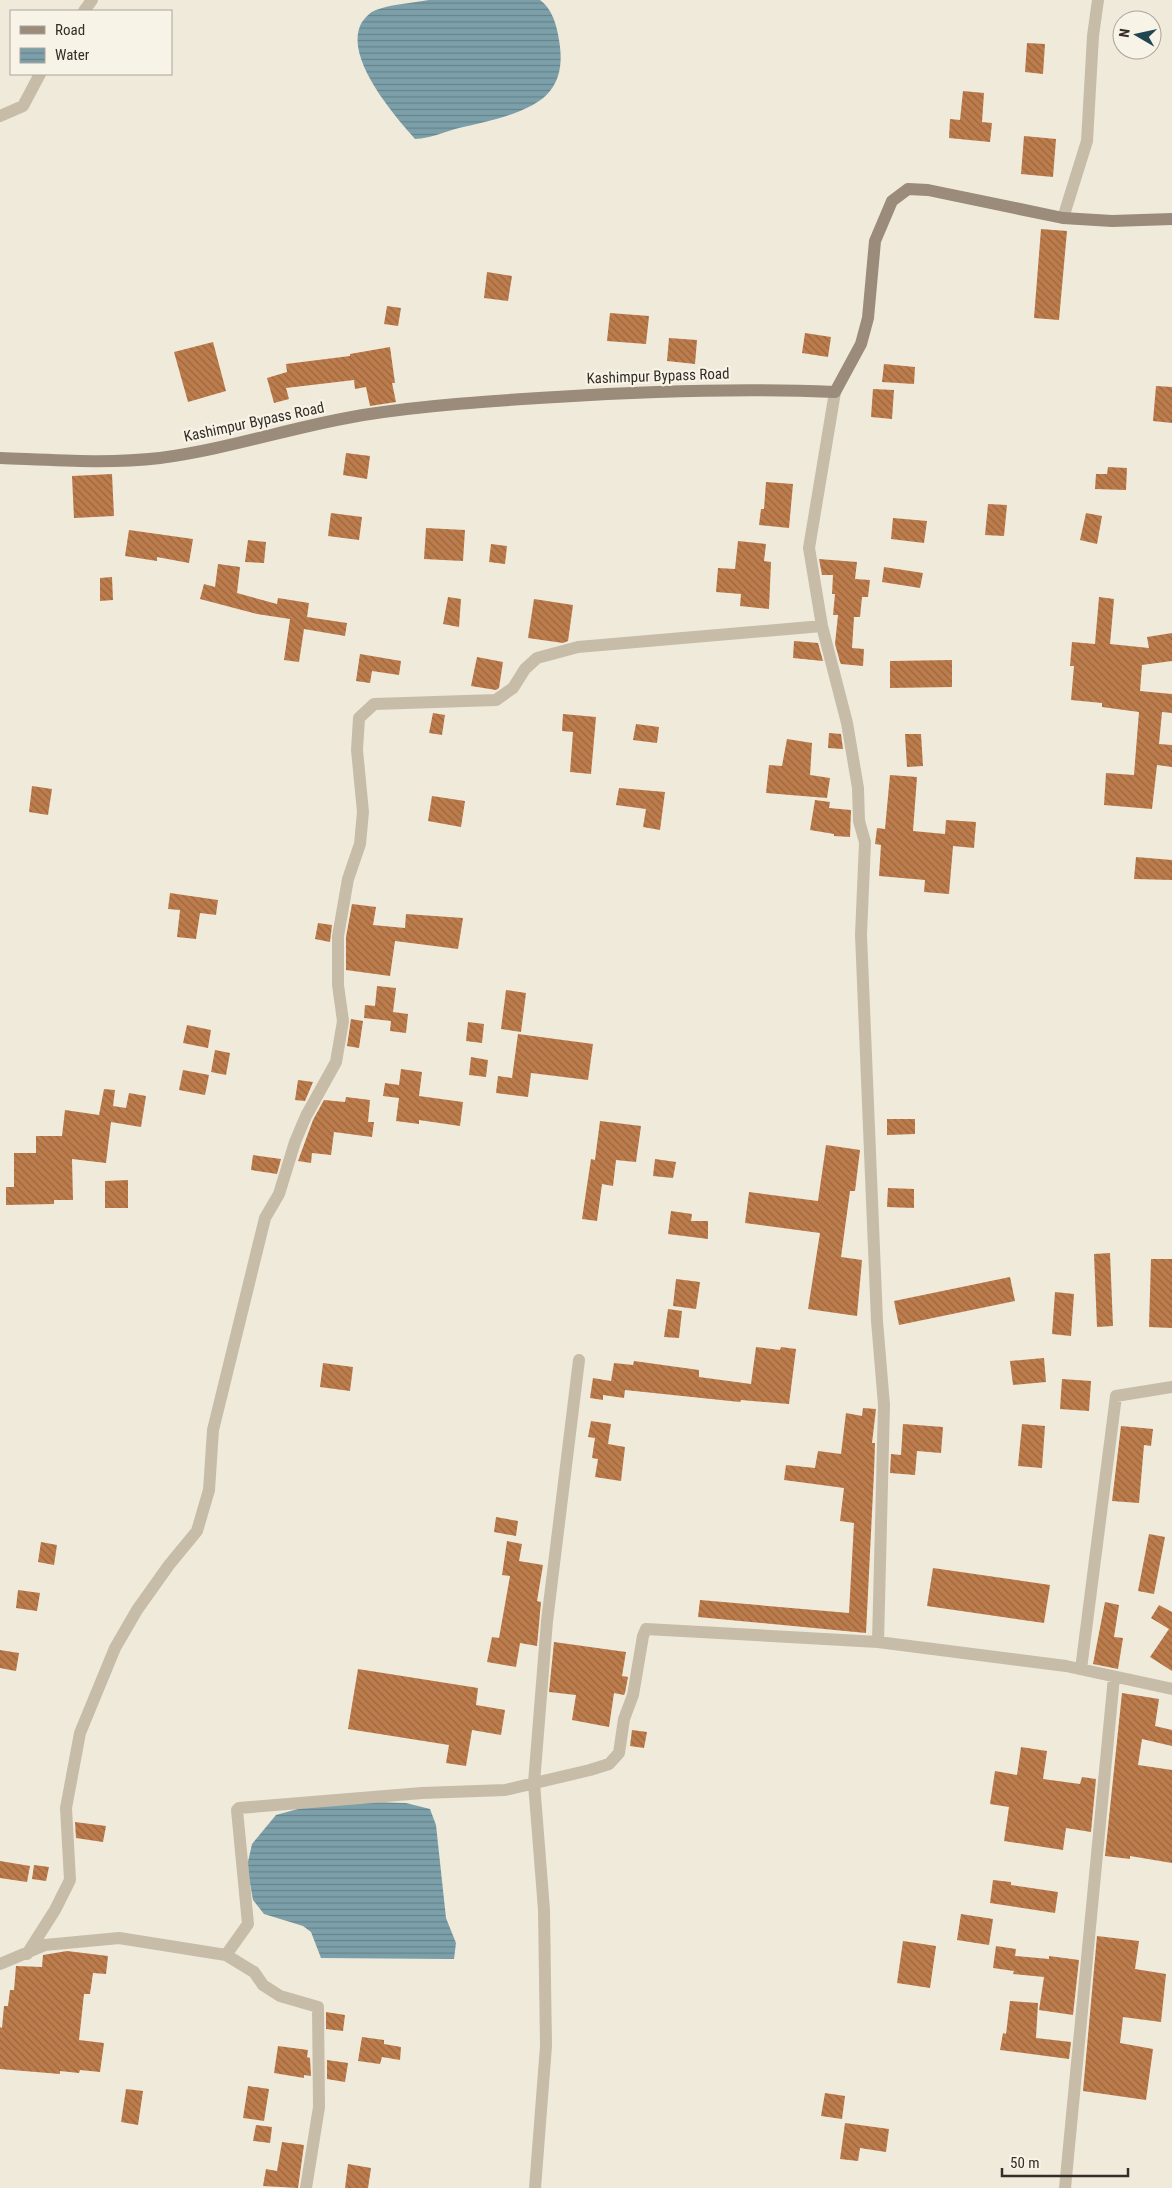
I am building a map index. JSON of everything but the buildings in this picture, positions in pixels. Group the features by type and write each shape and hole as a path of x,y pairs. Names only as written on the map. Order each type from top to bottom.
{"main road":[{"path":"835,392 860,344 866,326 875,241 892,201 908,189 928,190 1063,218 1112,221 1172,219"},
{"name":"Kashimpur Bypass Road","path":"0,458 81,461 159,458 196,452 361,416 452,404 640,391 756,388 835,392"}],"street":[{"path":"1063,218 1087,141 1093,36 1098,0"},
{"path":"0,116 23,106 39,75"},
{"path":"835,392 809,548 822,626 847,723 858,788 859,821 865,842 861,934 877,1320 884,1405 878,1642"},
{"path":"27,1954 55,1910 70,1880 66,1808 80,1733 115,1648 132,1618 169,1565 197,1531 209,1490 213,1430 265,1218 279,1194 294,1142 302,1124 336,1062 344,1021 338,985 338,936 348,879 360,844 363,812 357,750 359,718 374,704 496,700 513,688 525,669 538,658 578,647 822,626"},
{"path":"535,2188 546,2046 544,1910 534,1783 547,1621 580,1360"},
{"path":"1081,1669 1116,1396 1172,1388"},
{"path":"226,1955 248,1924 237,1810 239,1808 422,1793 505,1790 609,1764 619,1754 624,1719 633,1695 643,1636 646,1629 878,1642 1081,1669 1172,1689"},
{"path":"1066,2188 1114,1677"},
{"path":"0,1964 45,1945 119,1938 226,1955 254,1972 263,1985 280,1996 318,2007 319,2107 306,2188"}],"water":[{"path":"429,0 540,0 544,3 557,29 561,60 557,79 550,91 542,99 521,111 482,123 415,139 384,100 364,68 359,51 358,36 362,22 374,11 395,5"},
{"path":"368,1802 406,1803 430,1809 436,1825 446,1918 456,1943 454,1959 321,1958 311,1932 303,1926 264,1914 253,1900 247,1866 252,1844 276,1815 305,1807"}]}
